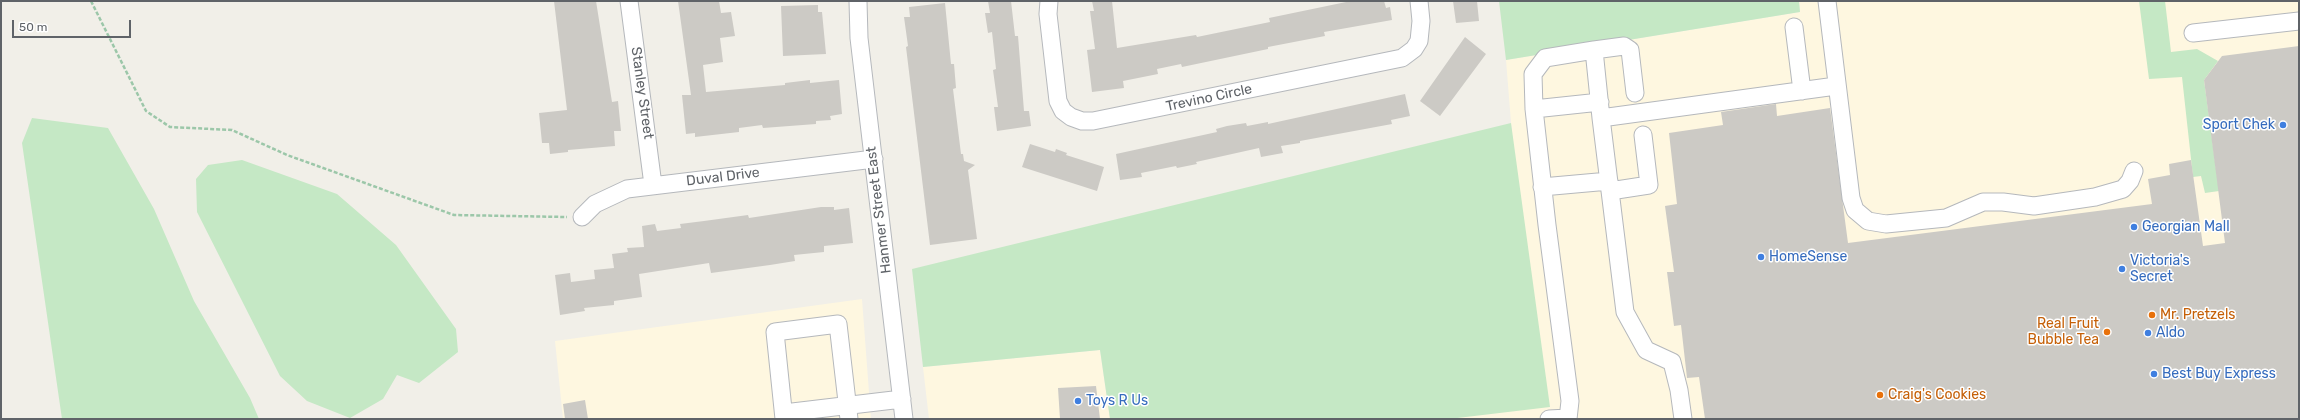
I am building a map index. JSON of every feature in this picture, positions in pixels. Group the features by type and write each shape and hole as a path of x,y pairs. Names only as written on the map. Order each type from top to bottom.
{"street":[{"name":"Stanley Street","path":"630,1 653,185"},
{"name":"Hanmer Street East","path":"858,1 859,38 904,419"},
{"name":"Trevino Circle","path":"1049,1 1048,14 1058,102 1063,111 1071,117 1082,121 1093,121 1402,58 1414,49 1419,41 1421,21 1419,1"},
{"path":"1827,1 1836,86 1851,198 1855,210 1861,216 1877,224 1946,218 1983,202 2003,202 2034,206 2096,197 2123,189 2130,181 2134,171"},
{"path":"2193,33 2299,21"},
{"path":"1794,27 1802,91"},
{"path":"1549,419 1568,418 1570,401 1542,187 1534,109 1533,74 1545,58 1624,46 1630,50 1635,93"},
{"path":"1594,50 1625,312 1646,350 1672,362 1679,390 1683,419"},
{"path":"1534,109 1600,110 1802,91 1836,86"},
{"path":"1542,187 1649,185 1643,135"},
{"name":"Duval Drive","path":"582,217 595,204 626,189 874,159"},
{"path":"848,412 838,324 775,332 784,416 848,412 902,399"}],"path":[{"path":"91,1 146,111 170,127 232,130 287,155 454,215 582,217"}],"shaded area":[{"path":"1799,1 2299,1 2299,419 1414,419 1533,397 1506,60 1800,12"},
{"path":"862,299 871,419 563,419 555,341"},
{"path":"1100,350 1110,419 929,419 923,367"}],"green space":[{"path":"1499,1 1799,1 1800,12 1506,60"},
{"path":"2139,1 2165,1 2171,52 2197,49 2218,61 2204,80 2219,191 2205,193 2201,176 2193,177 2182,77 2149,79"},
{"path":"32,118 108,128 154,209 194,301 250,398 259,419 62,419 22,143"},
{"path":"1511,123 1550,407 1449,419 1110,419 1100,350 923,367 912,269"},
{"path":"242,160 337,194 396,245 456,329 458,352 419,383 397,375 383,399 350,418 307,401 280,376 197,212 196,179 208,165"}],"building":[{"path":"554,1 596,1 612,102 618,101 621,131 614,131 615,146 568,150 568,152 550,154 549,143 542,143 539,113 567,110"},
{"path":"678,1 719,1 721,13 731,12 735,36 720,38 723,62 703,65 706,92 785,85 785,83 810,80 810,83 839,80 842,114 830,116 831,120 816,121 816,124 763,128 762,125 739,128 739,132 695,137 695,133 686,134 682,95 691,95"},
{"path":"988,1 1011,1 1015,36 1018,36 1024,111 1029,111 1031,126 997,131 994,107 998,107 993,70 996,69 992,32 988,33 985,13 990,13"},
{"path":"1092,1 1112,1 1117,48 1196,35 1197,37 1270,22 1269,18 1351,1 1384,1 1386,8 1390,7 1392,20 1324,32 1325,36 1268,47 1268,49 1182,67 1181,64 1157,69 1158,74 1123,81 1124,88 1092,92 1087,50 1095,49 1090,11 1094,11"},
{"path":"1453,1 1477,1 1479,21 1456,23"},
{"path":"945,3 951,64 954,64 956,88 953,89 961,154 963,154 964,161 975,165 968,170 977,239 930,245 906,47 908,46 904,17 910,17 909,7"},
{"path":"818,5 818,12 822,12 826,54 783,56 781,6"},
{"path":"1465,37 1486,54 1440,116 1420,101"},
{"name":"Georgian Mall","path":"2299,46 2299,419 1705,419 1699,377 1687,378 1681,325 1674,326 1667,272 1674,272 1665,206 1677,204 1669,133 1723,125 1721,112 1776,104 1777,116 1830,108 1848,243 2152,204 2148,179 2170,175 2169,164 2191,160 2203,246 2225,243 2204,80 2222,56"},
{"path":"1405,94 1410,116 1391,120 1392,124 1300,141 1300,143 1281,146 1283,153 1261,157 1259,148 1196,162 1197,164 1177,168 1176,166 1141,173 1142,177 1120,180 1116,154 1217,132 1216,129 1227,126 1246,123 1247,126 1268,122 1268,124"},
{"path":"1030,144 1055,152 1056,149 1067,153 1066,155 1104,167 1097,191 1022,167"},
{"path":"821,207 834,207 834,210 849,208 853,243 824,246 824,252 794,255 795,261 770,265 711,273 709,263 639,274 642,297 614,301 614,305 584,308 585,311 560,315 555,275 570,273 571,282 595,279 594,270 614,268 612,254 628,252 627,248 644,247 642,226 655,224 657,231 681,228 680,224 748,215 749,218"},
{"name":"Toys R Us","path":"1096,386 1100,419 1060,419 1058,388"},
{"path":"585,400 588,419 565,419 563,404"}],"place":[{"name":"Sport Chek","path":"2283,125"},
{"name":"Georgian Mall","path":"2134,227"},
{"name":"HomeSense","path":"1761,257"},
{"name":"Victoria's Secret","path":"2122,269"},
{"name":"Mr. Pretzels","path":"2152,315"},
{"name":"Real Fruit Bubble Tea","path":"2107,332"},
{"name":"Aldo","path":"2148,333"},
{"name":"Best Buy Express","path":"2154,374"},
{"name":"Craig's Cookies","path":"1880,395"},
{"name":"Toys R Us","path":"1078,401"}]}
